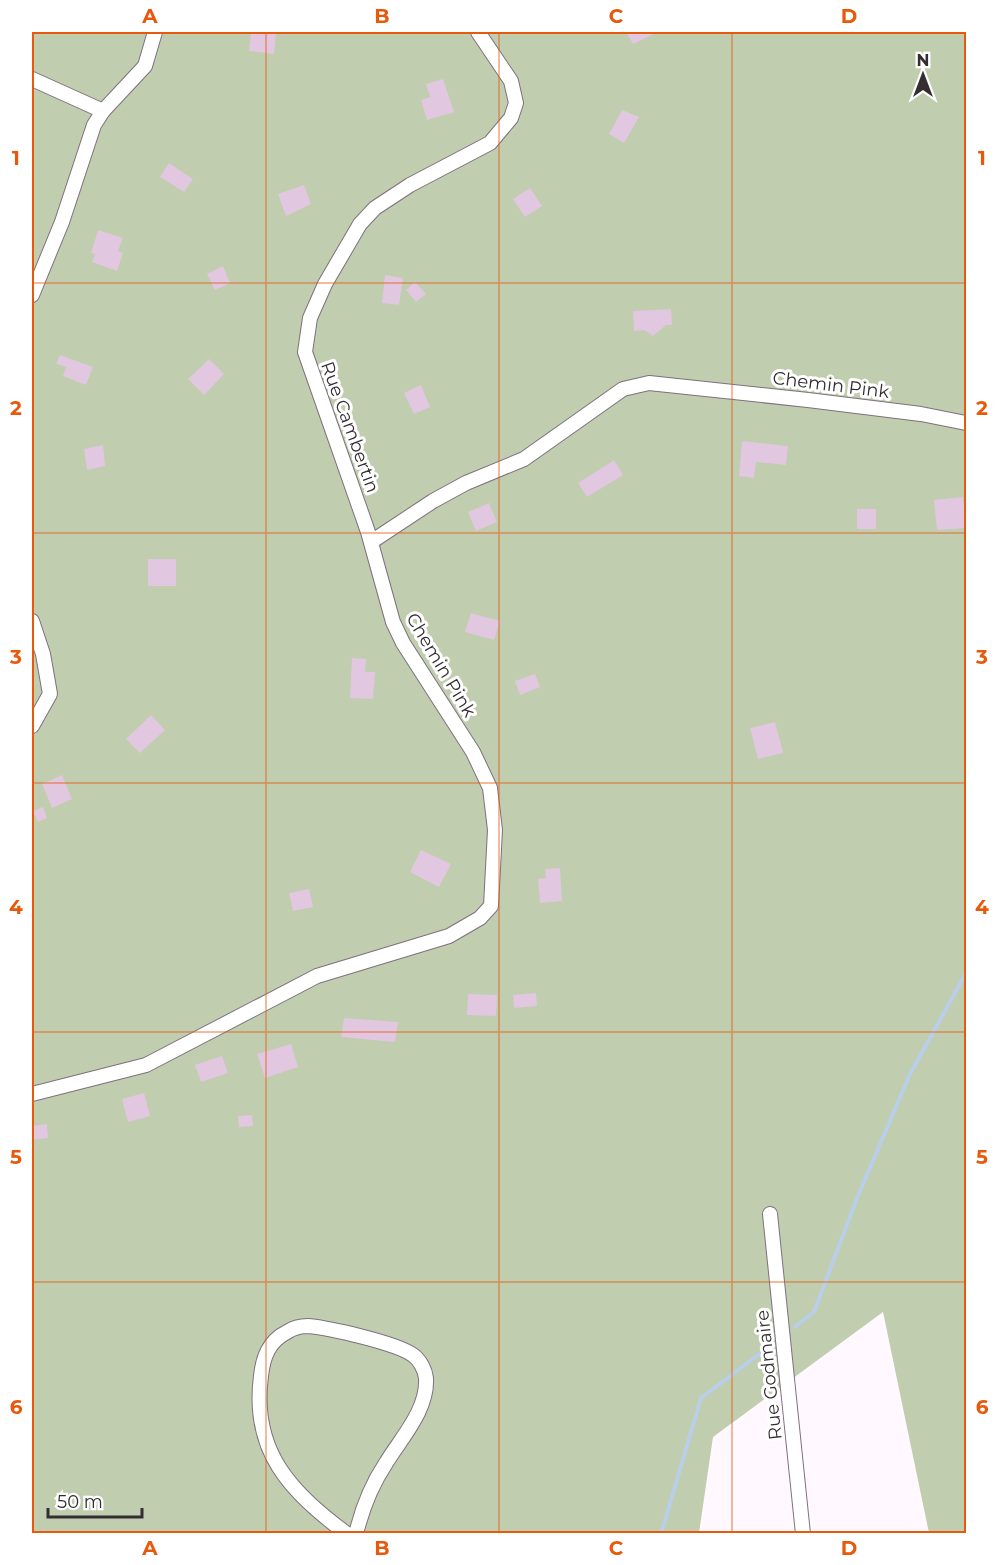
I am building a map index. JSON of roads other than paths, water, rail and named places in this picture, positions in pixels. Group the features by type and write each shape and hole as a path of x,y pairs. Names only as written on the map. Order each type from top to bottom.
{"street":[{"path":"32,295 62,222 94,125 103,111 145,66 155,32"},
{"name":"Rue Cambertin","path":"371,542 307,363 305,352 310,318 324,284 350,240 375,208 410,185 490,143 512,118 516,103 511,81 478,32"},
{"path":"32,79 103,111"},
{"name":"Chemin Pink","path":"32,1094 146,1065 317,976 449,936 467,927 487,912 491,906 495,830 490,788 473,752 403,643 393,622 371,542 433,501 524,459 623,389 649,383 808,400 966,423"},
{"path":"32,621 44,654 50,694 32,726"},
{"name":"Rue Godmaire","path":"770,1214 802,1533"},
{"path":"347,1533 318,1513 289,1481 268,1447 262,1429 260,1382 266,1352 274,1340 296,1328 306,1326 323,1329 397,1348 414,1356 426,1374 423,1399 416,1417 384,1465 366,1502 356,1533"}],"waterway":[{"path":"795,1327 814,1312 857,1198 910,1074 966,973"},
{"path":"661,1534 701,1398 762,1352"}]}
